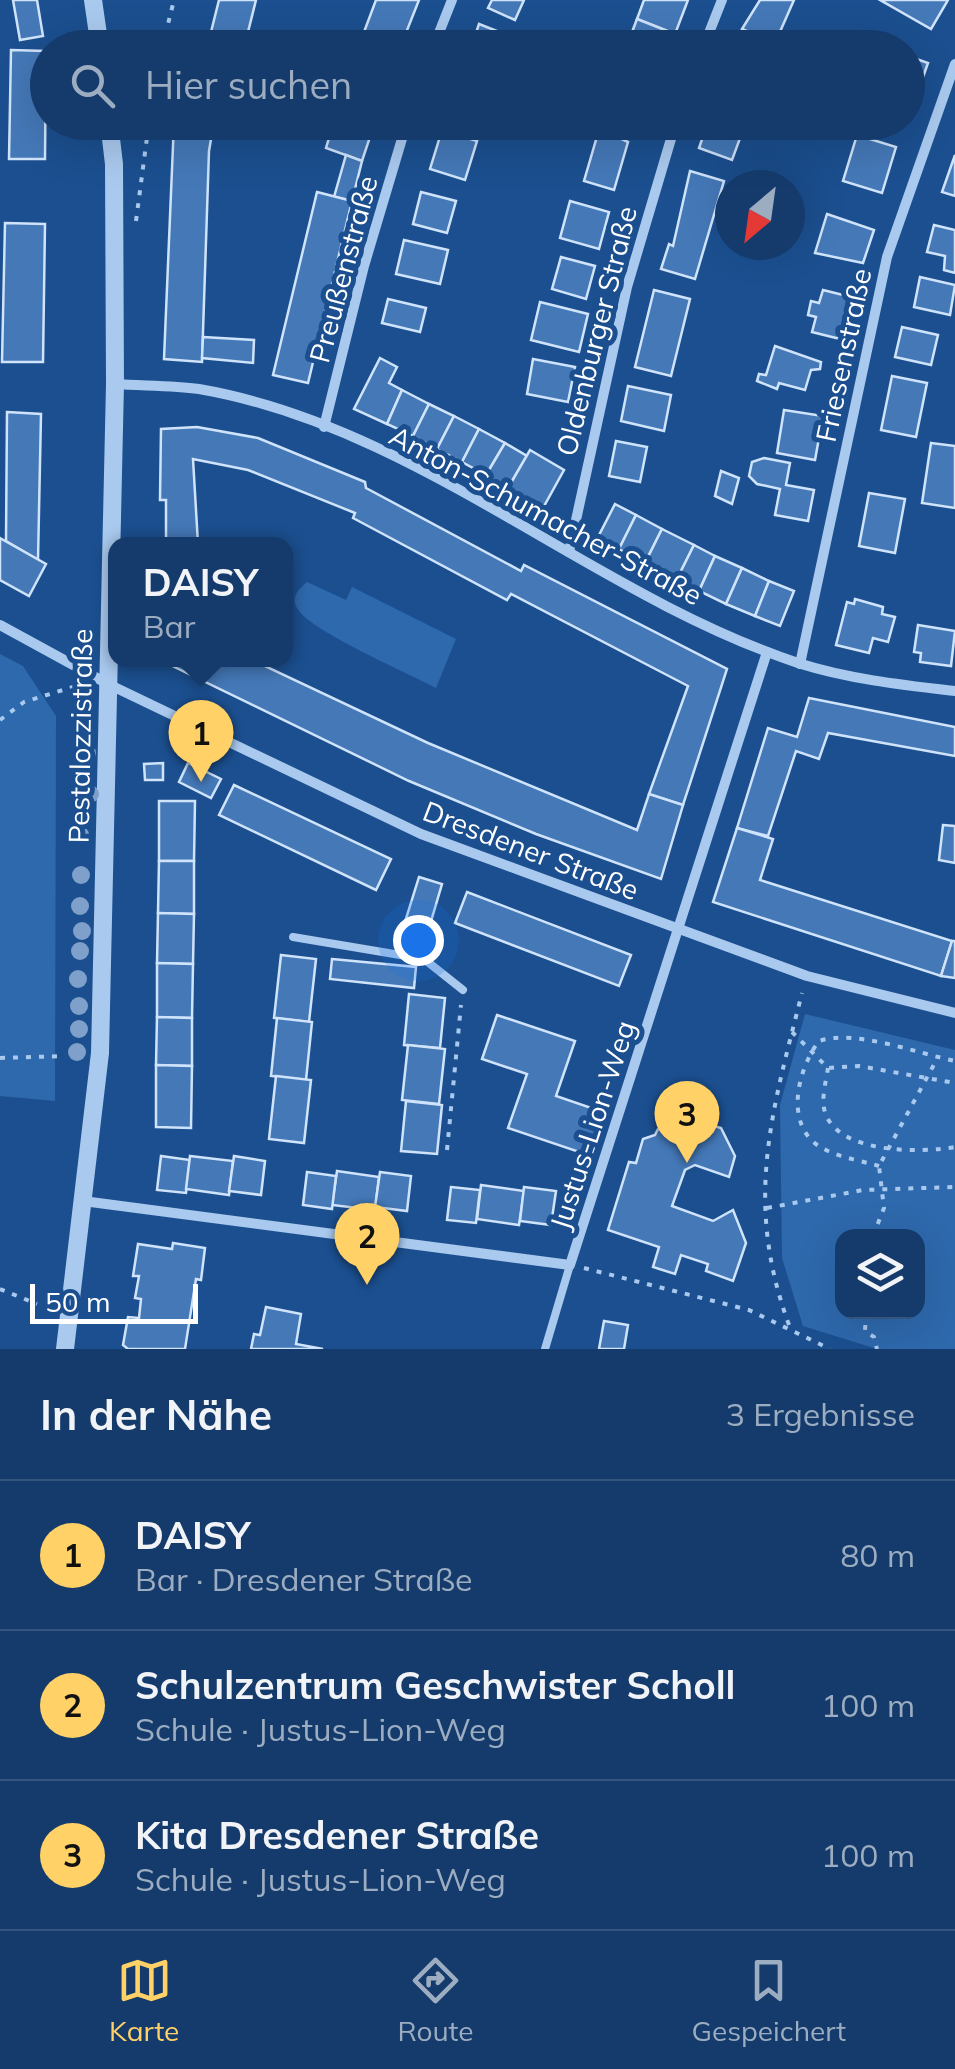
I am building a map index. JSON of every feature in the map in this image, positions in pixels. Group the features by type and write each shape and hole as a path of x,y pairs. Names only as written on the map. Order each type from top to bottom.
{"street":[{"path":"93,0 97,30"},
{"path":"441,30 452,0"},
{"path":"710,30 722,0"},
{"name":"Friesenstraße","path":"800,664 887,257 955,64"},
{"name":"Pestalozzistraße","path":"111,140 115,384 111,537"},
{"name":"Preußenstraße","path":"324,428 364,266 402,140"},
{"name":"Oldenburger Straße","path":"570,552 627,287 671,140"},
{"name":"Anton-Schumacher-Straße","path":"115,384 197,389 324,428 443,482 570,552 768,652 800,664 955,691"},
{"name":"Dresdener Straße","path":"0,625 108,684 421,834 807,976 955,1013"},
{"path":"679,931 768,652"},
{"name":"Pestalozzistraße","path":"65,1349 100,1054 108,667"},
{"name":"Justus-Lion-Weg","path":"83,1201 570,1265 679,931"}],"lane":[{"path":"294,937 424,959 463,990"},
{"path":"545,1349 570,1265"}],"path":[{"path":"166,30 174,0"},
{"path":"0,720 24,702 62,687 108,684"},
{"path":"788,1325 774,1284 763,1166 768,1130 807,976"},
{"path":"447,1150 463,990"},
{"path":"792,1032 828,1068"},
{"path":"879,1166 823,1150 804,1129 799,1076 819,1040 853,1036 955,1061"},
{"path":"0,1058 66,1056"},
{"path":"876,1229 884,1208 879,1166 937,1058"},
{"path":"828,1068 858,1066 955,1083"},
{"path":"828,1068 823,1106 828,1120 846,1135 886,1148 922,1153 955,1147"},
{"path":"765,1208 882,1190 955,1187"},
{"path":"570,1265 749,1310 788,1325 830,1349"},
{"path":"0,1289 37,1304"},
{"path":"866,1319 865,1330 874,1337 878,1349"}],"shaded area":[{"path":"307,582 346,600 352,587 456,639 436,688 338,639 305,617 297,608 295,597"},
{"path":"0,654 23,666 56,716 55,1101 0,1096"},
{"path":"805,1014 955,1050 955,1349 877,1349 803,1326 782,1258 780,1105"}],"building":[{"path":"13,0 37,0 42,30 30,30 30,38 20,40"},
{"path":"219,0 256,0 248,30 212,30"},
{"path":"376,0 419,0 407,30 365,30"},
{"path":"492,0 524,0 515,20 488,8"},
{"path":"644,0 688,0 677,30 665,30 637,19"},
{"path":"760,0 794,0 781,30 742,29"},
{"path":"880,0 948,0 931,29"},
{"path":"637,19 665,30 633,30"},
{"path":"11,50 30,51 30,140 45,140 45,159 9,159"},
{"path":"173,140 211,140 202,362 164,359"},
{"path":"328,140 369,140 362,161 326,148"},
{"path":"439,140 477,141 465,180 430,169"},
{"path":"596,140 628,142 614,190 584,181"},
{"path":"702,140 739,140 732,160 699,148"},
{"path":"855,140 873,140 896,147 882,193 843,181"},
{"path":"346,155 362,161 352,201 334,197"},
{"path":"955,155 955,196 942,192"},
{"path":"690,171 715,178 715,211 695,279 661,269 669,244 673,246"},
{"path":"317,192 352,201 308,383 273,375"},
{"path":"421,192 456,201 447,233 413,224"},
{"path":"570,201 609,212 599,249 560,238"},
{"path":"827,214 874,230 863,263 815,253"},
{"path":"5,223 45,224 43,362 2,362"},
{"path":"934,225 955,230 955,273 944,270 945,256 927,252"},
{"path":"404,240 448,250 440,284 396,274"},
{"path":"561,257 595,266 586,299 552,289"},
{"path":"920,277 955,285 950,315 914,307"},
{"path":"654,290 690,299 671,376 635,367"},
{"path":"823,290 851,297 840,339 812,332 816,317 808,315 811,301 819,303"},
{"path":"388,299 426,308 420,332 382,323"},
{"path":"540,302 588,314 579,352 531,340"},
{"path":"902,327 938,335 931,365 895,357"},
{"path":"203,337 254,340 253,363 202,358"},
{"path":"775,346 821,362 820,369 811,370 805,390 779,383 777,389 757,381 759,374 766,375"},
{"path":"380,358 397,367 389,383 402,390 387,424 354,409"},
{"path":"533,359 575,367 568,402 527,394"},
{"path":"892,376 927,383 916,437 881,430"},
{"path":"628,386 671,395 664,431 621,421"},
{"path":"402,390 429,404 413,436 387,424"},
{"path":"429,404 454,416 437,449 413,436"},
{"path":"784,410 823,416 815,460 777,453"},
{"path":"7,412 41,414 38,560 6,541"},
{"path":"454,416 479,429 462,462 437,449"},
{"path":"197,427 258,438 365,482 366,488 521,571 524,565 727,669 683,805 649,794 688,686 511,594 507,600 353,518 355,513 248,470 193,459 198,537 166,537 166,500 160,500 161,429"},
{"path":"479,429 505,443 486,475 462,462"},
{"path":"616,441 647,447 640,482 609,476"},
{"path":"505,443 527,456 508,488 486,475"},
{"path":"931,443 955,446 955,508 922,503"},
{"path":"530,450 564,470 543,508 508,488"},
{"path":"764,458 790,463 786,485 814,490 808,521 775,515 780,489 757,484 749,476 752,462"},
{"path":"721,471 739,478 732,504 715,496"},
{"path":"869,493 905,499 895,553 859,546"},
{"path":"615,504 636,515 619,549 597,539"},
{"path":"636,515 662,529 645,563 619,549"},
{"path":"662,529 694,545 677,579 645,563"},
{"path":"0,538 46,564 29,596 0,580"},
{"path":"694,545 715,556 699,591 677,579"},
{"path":"715,556 742,568 726,604 699,591"},
{"path":"742,568 769,581 755,616 726,604"},
{"path":"769,581 794,591 780,626 755,616"},
{"path":"855,599 883,607 882,614 895,617 888,642 873,638 869,653 836,645 847,602 854,604"},
{"path":"918,625 955,631 951,666 920,662 921,653 914,652"},
{"path":"174,667 267,667 428,743 637,830 649,794 683,805 661,879 536,834 409,781"},
{"path":"809,698 955,727 955,756 828,733 819,759 796,751 768,836 737,828 768,728 797,737"},
{"path":"163,763 163,780 145,780 144,764"},
{"path":"188,763 221,779 211,798 179,782"},
{"path":"234,785 391,859 376,890 219,815"},
{"path":"159,801 195,801 194,861 159,861"},
{"path":"943,825 955,826 955,863 939,860"},
{"path":"737,828 773,839 760,880 952,941 941,976 713,902"},
{"path":"159,861 194,861 194,914 158,913"},
{"path":"419,877 442,884 424,945 400,938"},
{"path":"467,892 631,955 619,986 455,923"},
{"path":"158,913 194,914 193,964 157,963"},
{"path":"955,941 955,978 941,976"},
{"path":"281,955 316,959 309,1022 274,1018"},
{"path":"332,959 416,967 414,988 330,979"},
{"path":"157,963 193,964 192,1018 157,1017"},
{"path":"409,994 445,998 440,1048 404,1045"},
{"path":"497,1015 575,1041 556,1096 606,1113 591,1156 508,1128 527,1074 482,1059"},
{"path":"157,1017 192,1018 192,1066 156,1065"},
{"path":"277,1018 312,1022 306,1080 271,1076"},
{"path":"408,1045 445,1049 439,1104 402,1100"},
{"path":"156,1065 192,1066 191,1128 156,1127"},
{"path":"276,1076 311,1080 304,1143 269,1139"},
{"path":"406,1101 442,1105 437,1154 401,1151"},
{"path":"683,1117 721,1128 735,1156 729,1177 695,1165 685,1170 672,1206 713,1221 733,1210 746,1243 733,1281 706,1271 708,1264 681,1255 675,1274 653,1267 659,1247 608,1230 629,1162 636,1163 643,1139 655,1135 658,1129 678,1135"},
{"path":"161,1156 190,1160 186,1193 157,1190"},
{"path":"190,1156 233,1161 229,1195 186,1189"},
{"path":"234,1156 265,1161 261,1195 229,1191"},
{"path":"337,1171 379,1177 375,1210 332,1205"},
{"path":"307,1172 336,1176 332,1209 303,1205"},
{"path":"380,1172 411,1176 407,1211 375,1207"},
{"path":"481,1185 524,1191 519,1225 477,1219"},
{"path":"451,1187 480,1190 476,1223 447,1220"},
{"path":"524,1187 556,1191 551,1225 520,1221"},
{"path":"173,1243 205,1248 185,1349 128,1349 123,1345 128,1317 139,1318 141,1299 135,1298 139,1276 133,1276 138,1244 172,1249"},
{"path":"266,1307 301,1314 296,1344 323,1349 251,1349 254,1334 260,1335"},
{"path":"604,1321 628,1325 624,1349 599,1349"}],"place":[{"name":"DAISY","path":"201,782"},
{"name":"Kita Dresdener Straße","path":"687,1163"},
{"name":"Schulzentrum Geschwister Scholl","path":"367,1285"}]}
